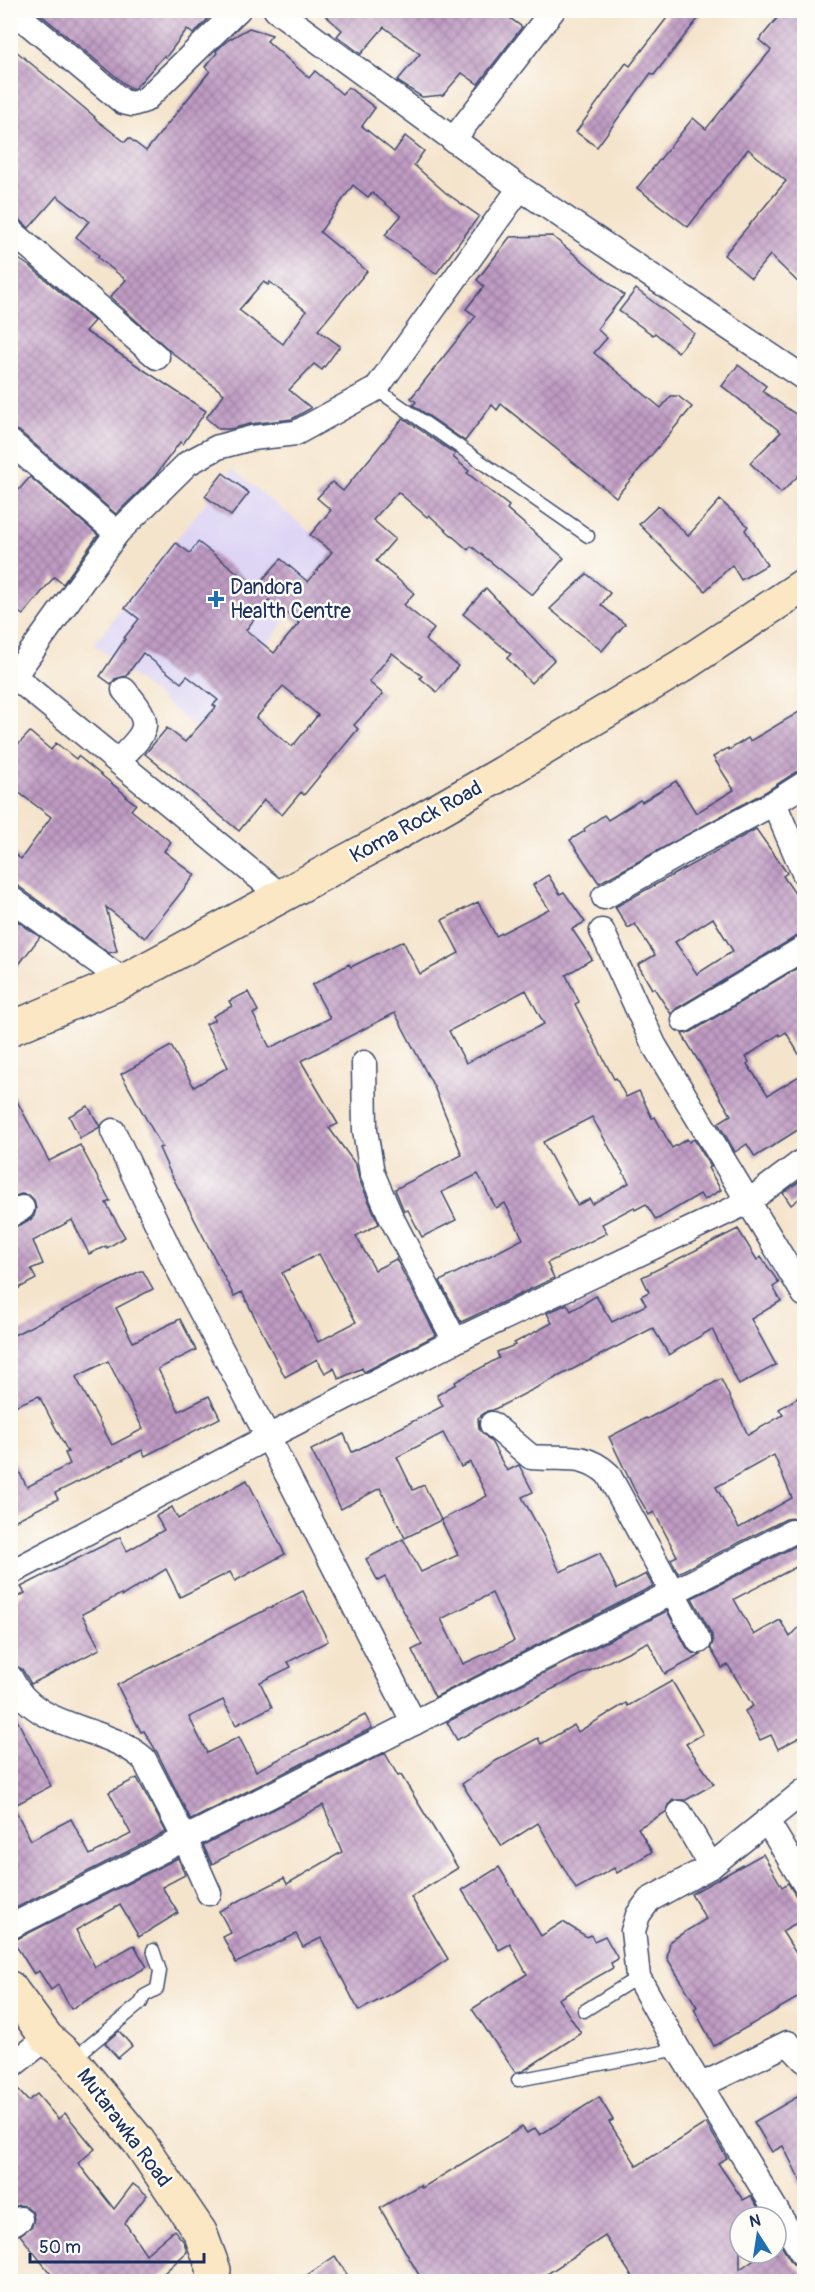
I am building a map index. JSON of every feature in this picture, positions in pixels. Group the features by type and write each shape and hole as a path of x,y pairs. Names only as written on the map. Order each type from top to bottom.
{"main road":[{"name":"Koma Rock Road","path":"10,1029 124,981 387,839 680,667 804,585"},
{"name":"Mutarawka Road","path":"10,1988 47,2038 72,2060 139,2142 200,2232 218,2278"}],"street":[{"path":"12,10 123,102 132,104 145,100 238,10"},
{"path":"276,10 520,188 804,378"},
{"path":"453,140 553,10"},
{"path":"280,895 12,675 117,533 188,464 218,447 252,438 296,432 376,389 520,188"},
{"path":"10,230 157,357"},
{"path":"10,442 117,533"},
{"path":"118,761 140,738 144,725 142,711 124,690"},
{"path":"604,897 804,784"},
{"path":"774,803 804,873"},
{"path":"10,898 124,981"},
{"path":"602,931 654,1045 804,1294"},
{"path":"684,1020 804,948"},
{"path":"364,1063 365,1130 372,1173 391,1217 455,1341"},
{"path":"113,1131 179,1270 268,1437 414,1723"},
{"path":"10,1573 455,1341 748,1202 804,1160"},
{"path":"492,1424 531,1457 571,1456 597,1464 608,1474 699,1641"},
{"path":"10,1927 792,1532"},
{"path":"10,1677 23,1698 46,1715 114,1739 135,1750 144,1759 185,1839 209,1893"},
{"path":"804,1791 711,1866 649,1900 638,1915 633,1931 638,1977 678,2049 804,2256"},
{"path":"680,1813 711,1866"},
{"path":"767,1821 804,1882"},
{"path":"10,2067 47,2038"},
{"path":"702,2085 788,2043 804,2060"}],"lane":[{"path":"376,389 588,536"},
{"path":"72,2060 141,2003 144,1996 157,1989 160,1971 153,1950"},
{"path":"584,2011 638,1977"},
{"path":"518,2080 678,2049"}],"shaded area":[{"name":"Dandora Health Centre","path":"232,469 338,554 199,731 94,644"}],"building":[{"path":"35,10 213,10 193,34 187,29 166,57 164,56 135,88 131,89"},
{"path":"319,10 499,10 522,27 478,84 462,73 443,95 422,97 397,81 420,54 384,27 361,54 337,36 342,30"},
{"path":"673,10 705,10 654,75 651,73 597,147 576,132 626,63 630,66"},
{"path":"784,10 804,10 804,288 770,255 751,278 724,255 786,181 748,149 688,227 637,188 693,118 706,129 771,50 759,40"},
{"path":"249,28 272,35 267,41 309,78 315,71 342,94 348,87 375,108 362,126 394,152 405,136 424,151 414,165 446,193 479,216 436,274 385,235 401,216 372,193 368,197 353,185 320,232 367,271 318,330 340,346 322,370 314,364 289,390 311,408 292,419 219,429 206,418 224,394 170,351 110,297 126,280 76,237 89,221 57,196 29,228 19,219 10,216 10,46 125,142 129,138 146,151 210,71 205,67 217,53 216,51 228,40","holes":["263,282 268,285 270,282 306,311 283,344 239,310"]},
{"path":"552,236 624,295 597,329 607,338 594,353 661,408 671,396 678,396 692,407 616,497 501,404 497,410 492,405 465,441 413,405 416,402 411,398 476,316 466,309 484,286 477,280 510,237"},
{"path":"10,253 32,268 94,321 85,331 206,411 183,444 180,442 155,476 116,514 19,431 10,428"},
{"path":"636,289 694,333 678,352 655,333 653,335 619,311"},
{"path":"738,365 766,386 762,391 804,420 804,470 781,493 750,463 781,432 722,386"},
{"path":"403,418 455,454 453,457 469,471 467,473 509,506 507,509 564,558 532,595 471,546 468,550 429,515 427,517 398,492 373,520 395,539 376,561 414,593 404,605 434,629 425,640 458,666 437,692 420,678 422,676 392,653 369,682 383,694 354,725 358,729 304,795 301,792 282,815 264,800 239,831 145,754 167,728 185,742 216,707 213,705 218,700 187,676 181,683 143,653 126,676 115,679 111,684 100,676 139,619 125,608 176,543 190,553 198,542 256,587 281,559 308,582 332,552 310,535 331,510 317,498 332,482 343,491","holes":["269,600 299,623 274,653 246,630","283,686 318,715 292,747 256,718"]},
{"path":"223,473 249,493 231,516 205,496"},
{"path":"30,477 98,535 63,584 54,577 23,615 10,606 10,500"},
{"path":"720,500 748,526 745,530 767,565 741,580 732,565 705,591 639,524 658,506 688,536"},
{"path":"587,574 610,593 601,605 625,624 602,651 550,609"},
{"path":"486,588 554,660 531,683 507,658 511,654 463,614"},
{"path":"804,709 804,770 796,772 767,791 599,883 570,840 604,815 608,820 676,781 696,813 734,790 713,757 748,738 750,741"},
{"path":"30,732 51,750 56,743 76,759 78,756 127,796 136,804 131,810 171,842 164,851 195,875 145,938 106,907 117,951 109,953 18,886 10,884 10,851 21,859 51,817 10,786 10,753"},
{"path":"756,829 787,873 783,876 804,907 804,934 677,1008 671,1014 638,965 655,955 635,924 628,928 615,907","holes":["713,918 733,951 697,974 675,942"]},
{"path":"548,875 560,894 564,892 585,922 572,929 592,959 566,975 579,1002 575,1004 614,1079 616,1078 626,1097 639,1091 652,1118 655,1117 672,1148 687,1139 689,1142 694,1139 711,1167 708,1168 721,1190 704,1200 700,1194 656,1220 646,1204 635,1210 634,1207 602,1224 607,1233 547,1263 554,1278 461,1322 440,1281 523,1239 505,1203 496,1208 478,1174 442,1192 456,1220 422,1237 408,1210 404,1211 395,1189 462,1155 434,1087 395,1013 301,1061 338,1124 329,1128 356,1165 359,1179 379,1224 356,1236 375,1270 396,1259 436,1335 364,1372 362,1368 339,1379 334,1368 325,1373 317,1359 285,1377 242,1292 234,1296 169,1170 159,1148 162,1147 121,1074 171,1046 194,1087 228,1067 206,1024 215,1020 213,1016 232,1006 229,1001 248,992 258,1011 253,1014 270,1048 330,1018 312,985 349,964 351,967 403,941 420,974 459,953 442,920 478,902 496,936 549,909 533,885","holes":["526,990 544,1024 466,1063 449,1031","592,1117 629,1183 592,1204 590,1199 577,1205 543,1142","319,1254 356,1322 318,1342 282,1273"]},
{"path":"10,916 40,937 10,976"},
{"path":"804,964 804,1063 786,1032 780,1036 779,1034 746,1057 749,1062 747,1064 768,1095 804,1073 804,1126 755,1157 747,1144 735,1152 718,1123 731,1115 682,1034 691,1032"},
{"path":"10,1088 49,1161 80,1145 110,1201 106,1203 125,1237 107,1248 106,1246 89,1254 72,1220 33,1241 43,1264 31,1269 36,1279 10,1293 10,1229 30,1220 36,1209 34,1200 29,1195 21,1194 10,1198"},
{"path":"88,1106 100,1127 80,1138 69,1116"},
{"path":"800,1181 804,1188 804,1195 791,1205 783,1193"},
{"path":"738,1229 757,1260 761,1257 779,1283 773,1287 781,1301 751,1319 776,1365 739,1385 712,1329 669,1355 653,1328 487,1411 478,1418 479,1429 492,1443 507,1471 519,1465 533,1492 522,1497 560,1572 600,1553 617,1589 646,1574 653,1586 435,1697 412,1650 422,1645 385,1577 378,1581 366,1559 403,1539 421,1572 458,1555 441,1520 405,1538 380,1488 341,1509 311,1450 344,1434 352,1452 355,1451 443,1406 437,1395 456,1384 455,1382 499,1358 497,1352 515,1345 514,1343 552,1323 547,1313 567,1304 571,1311 596,1296 612,1322 646,1305 641,1296 649,1292 642,1277","holes":["443,1433 461,1467 470,1462 487,1496 441,1520 424,1485 413,1490 397,1457","492,1593 514,1641 463,1664 441,1619"]},
{"path":"143,1271 153,1289 116,1308 133,1342 180,1319 196,1350 158,1369 179,1411 209,1396 220,1418 145,1456 142,1450 55,1493 58,1499 10,1523 10,1454 27,1487 70,1464 65,1453 68,1452 39,1396 10,1408 10,1337","holes":["108,1361 143,1429 112,1445 76,1377"]},
{"path":"721,1379 748,1435 783,1415 779,1409 804,1394 804,1525 800,1520 786,1519 678,1573 671,1559 677,1556 654,1512 649,1515 635,1491 609,1437","holes":["774,1455 792,1498 739,1528 716,1487"]},
{"path":"247,1480 285,1554 235,1581 230,1572 180,1597 166,1569 122,1596 121,1594 82,1614 100,1649 31,1684 22,1669 10,1663 10,1601 25,1593 21,1587 120,1537 127,1551 164,1530 156,1516 172,1507 178,1519"},
{"path":"804,1538 804,1563 734,1599 754,1635 780,1620 790,1637 804,1622 804,1735 778,1749 771,1735 760,1740 745,1711 753,1706 728,1665 722,1668 710,1650 713,1642 712,1635 692,1598 798,1545"},
{"path":"303,1591 328,1641 288,1662 291,1667 260,1682 272,1707 236,1725 223,1700 189,1717 207,1753 239,1737 256,1771 365,1715 372,1728 191,1820 157,1752 144,1731 141,1732 117,1685"},
{"path":"667,1611 687,1648 692,1653 701,1655 665,1674 648,1642 530,1700 457,1740 447,1722"},
{"path":"672,1681 703,1734 686,1744 714,1784 686,1800 673,1800 666,1812 638,1828 652,1852 617,1873 614,1868 576,1889 538,1823 502,1846 462,1784 494,1762 538,1738 541,1744 574,1725 578,1732 626,1703 628,1706"},
{"path":"10,1706 51,1786 13,1806 31,1840 71,1819 90,1855 131,1834 109,1792 137,1778 166,1832 10,1911"},
{"path":"385,1753 458,1868 411,1897 448,1959 418,1979 359,2011 321,1938 303,1947 296,1934 236,1963 223,1937 231,1933 219,1911 284,1878 287,1884 342,1852 323,1805 212,1864 203,1845"},
{"path":"763,1854 782,1887 788,1883 804,1909 804,1919 782,1931 804,1966 804,1994 714,2046 694,2009 697,2007 667,1958 670,1941 706,1919 691,1894"},
{"path":"178,1858 185,1875 162,1887 178,1913 139,1937 120,1905 76,1930 95,1967 134,1945 147,1967 71,2009 58,1985 51,1990 39,1971 34,1974 13,1941"},
{"path":"499,1867 541,1936 563,1922 587,1937 591,1935 594,1941 605,1936 618,1959 611,1963 613,1968 558,1999 581,2033 523,2071 515,2072 472,2009 527,1974 510,1944 499,1950 462,1890"},
{"path":"119,2031 132,2046 118,2058 105,2043"},
{"path":"10,2081 28,2101 37,2094 58,2119 65,2113 95,2149 78,2163 114,2209 133,2184 147,2195 125,2223 146,2254 174,2230 184,2242 187,2252 154,2282 57,2282 20,2235 32,2226 34,2218 32,2211 26,2206 19,2205 10,2208"},
{"path":"804,2093 804,2188 783,2146 772,2152 754,2122"},
{"path":"599,2097 613,2120 609,2122 637,2166 706,2123 727,2158 718,2163 743,2200 751,2196 757,2205 728,2205 728,2265 740,2265 740,2269 746,2265 788,2265 788,2256 804,2274 804,2282 636,2282 605,2236 535,2282 423,2282 380,2208 420,2185 422,2188 522,2127 527,2133 535,2128 540,2135"},
{"path":"335,2256 352,2282 297,2282"}],"place":[{"name":"Dandora Health Centre","path":"216,599"}]}
